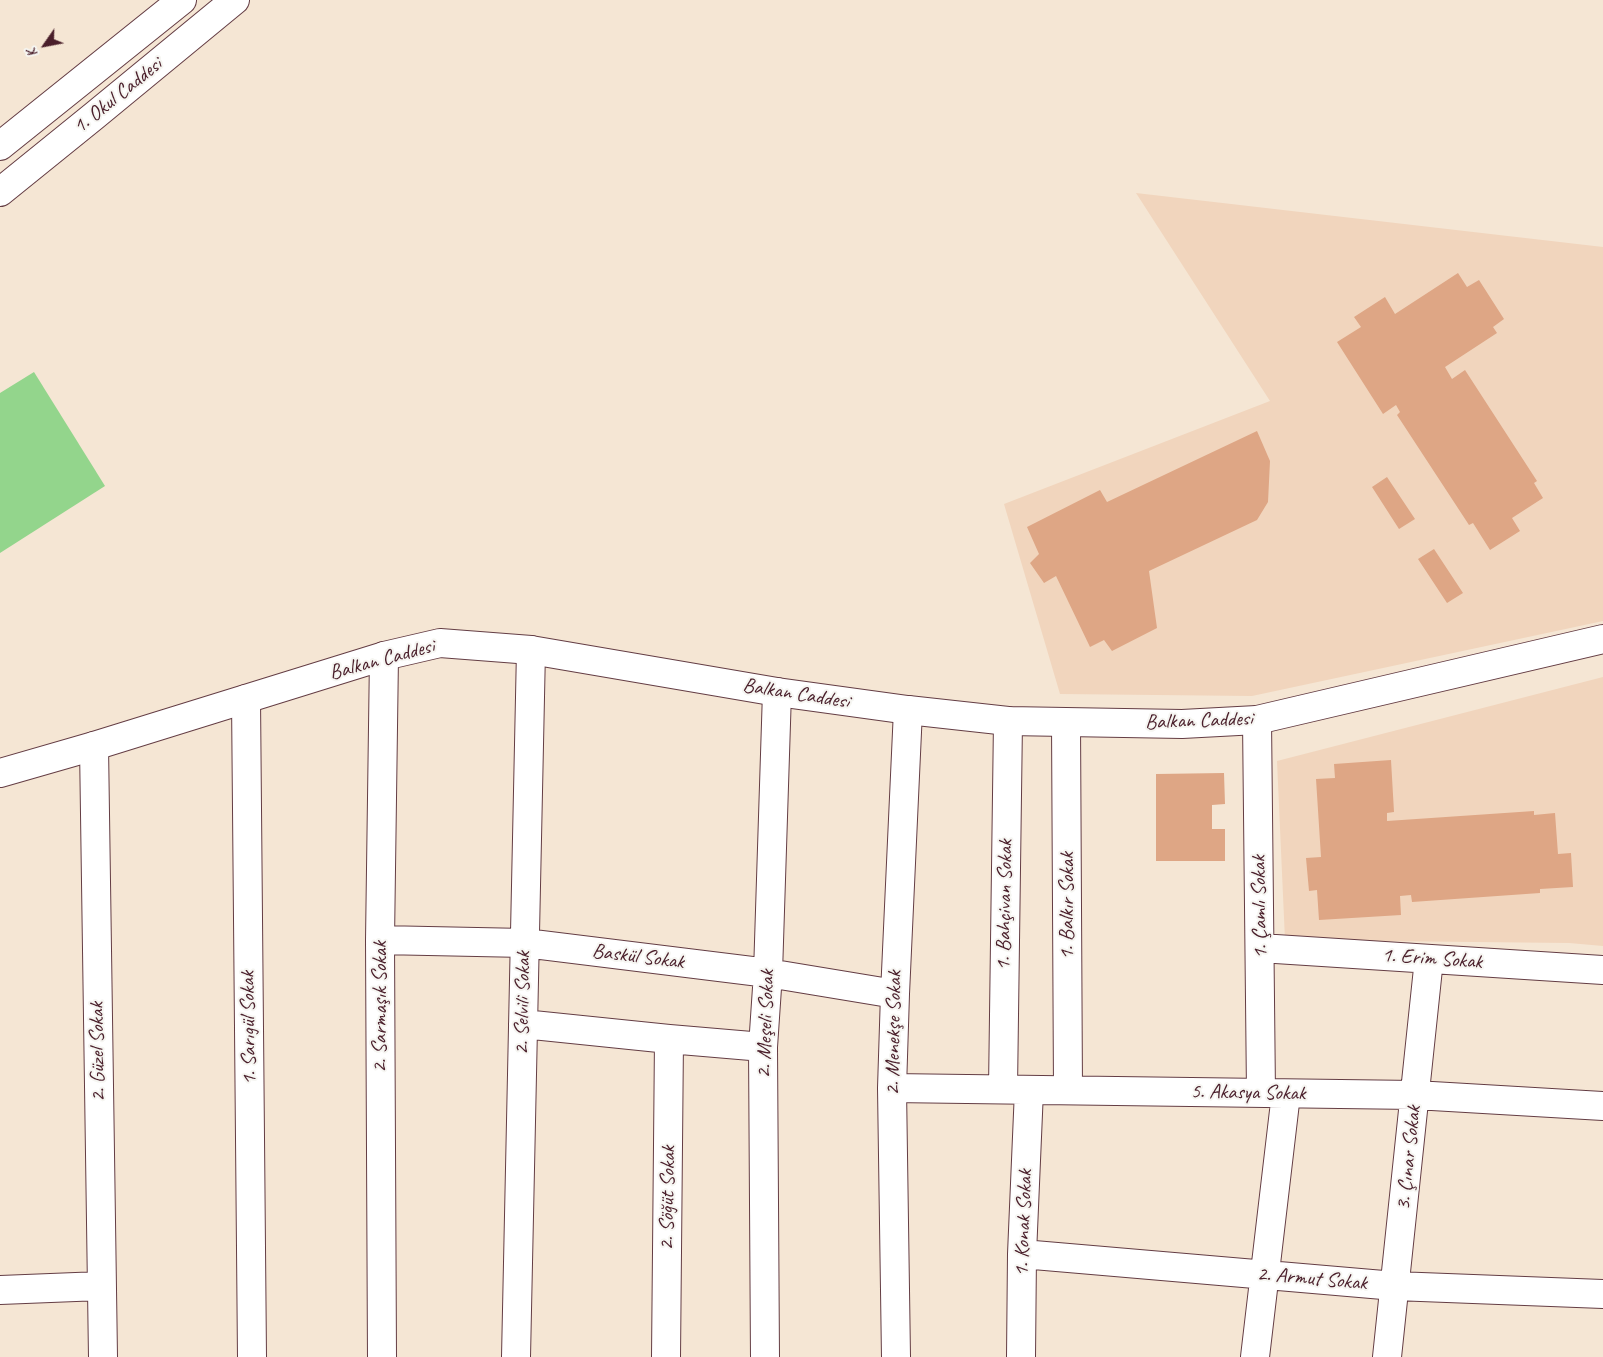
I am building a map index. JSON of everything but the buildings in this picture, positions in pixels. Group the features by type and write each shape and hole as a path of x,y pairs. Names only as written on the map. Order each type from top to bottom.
{"street":[{"name":"1. Okul Caddesi","path":"0,146 182,0"},
{"name":"1. Okul Caddesi","path":"0,192 235,0"},
{"name":"Balkan Caddesi","path":"0,773 94,746 384,656 440,643 531,650 777,692 908,710 1008,721 1182,724 1258,720 1603,639"},
{"name":"2. Selvili Sokak","path":"516,1357 531,650"},
{"name":"2. Sarmaşık Sokak","path":"382,1357 380,940 384,656"},
{"name":"2. Meşeli Sokak","path":"764,1357 763,1047 768,973 777,692"},
{"name":"1. Sarıgül Sokak","path":"246,699 252,1357"},
{"name":"2. Menekşe Sokak","path":"896,1357 892,1088 894,994 908,710"},
{"name":"1. Çamlı Sokak","path":"1255,1357 1266,1275 1273,1093 1260,948 1258,720"},
{"name":"1. Bahçivan Sokak","path":"1008,721 1016,1089"},
{"name":"1. Balkır Sokak","path":"1066,723 1068,1090"},
{"name":"2. Güzel Sokak","path":"94,746 103,1357"},
{"name":"Baskül Sokak","path":"380,940 525,943 768,973 894,994"},
{"name":"1. Erim Sokak","path":"1260,948 1603,970"},
{"name":"3. Çınar Sokak","path":"1387,1357 1429,959"},
{"path":"523,1024 763,1047"},
{"name":"2. Söğüt Sokak","path":"666,1357 669,1039"},
{"name":"5. Akasya Sokak","path":"892,1088 1415,1096 1603,1106"},
{"name":"1. Konak Sokak","path":"1016,1089 1022,1254 1021,1357"},
{"name":"2. Armut Sokak","path":"1022,1254 1395,1286 1603,1294"},
{"path":"0,1290 102,1286"}],"shaded area":[{"path":"1136,193 1603,247 1603,621 1252,696 1060,694 1004,504 1270,401"},
{"path":"1603,677 1603,946 1569,943 1285,940 1277,761"}],"green space":[{"path":"34,372 105,486 0,553 0,393"}]}
